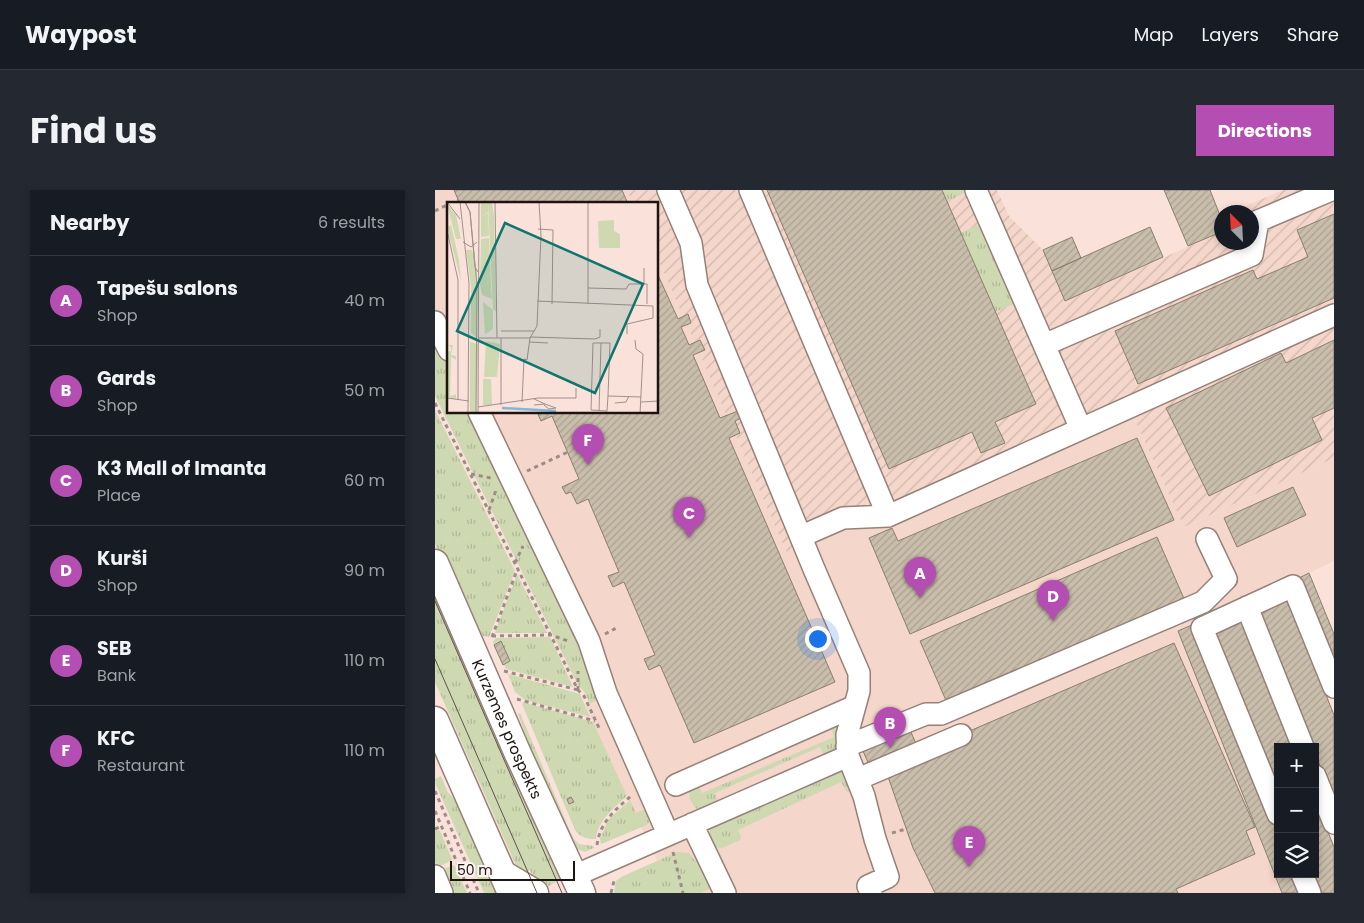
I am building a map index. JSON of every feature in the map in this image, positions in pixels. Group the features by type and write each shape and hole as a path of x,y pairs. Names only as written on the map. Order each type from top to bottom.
{"main road":[{"name":"Kurzemes prospekts","path":"435,563 518,754 571,887"},
{"path":"435,720 507,883 535,893"}],"street":[{"path":"668,190 691,243 697,285 859,673 859,691 847,735 848,751 865,796 875,839 888,877 868,886 871,893"},
{"path":"750,190 888,516"},
{"path":"976,190 1081,429"},
{"path":"1044,345 1252,255 1257,221 1331,190"},
{"path":"801,536 843,518 888,516 1334,315"},
{"path":"435,322 447,346"},
{"path":"480,414 589,641 606,693 671,843"},
{"path":"571,887 671,843 692,824 926,714 941,714 1203,602 1226,580 1207,539"},
{"path":"1274,804 1202,628 1293,586 1334,687"},
{"path":"1247,607 1301,743"},
{"path":"676,785 855,706"},
{"path":"858,779 961,735"},
{"path":"1319,786 1334,823"},
{"path":"692,824 725,893"},
{"path":"435,876 443,893"},
{"path":"1304,878 1310,893"}],"path":[{"path":"454,202 459,200"},
{"path":"435,211 447,205"},
{"path":"435,403 578,690 504,671"},
{"path":"489,510 497,489"},
{"path":"490,641 517,570"},
{"path":"492,636 551,635 571,642"},
{"path":"517,699 595,721"},
{"path":"435,791 479,893"},
{"path":"597,844 599,834 608,817 631,796"},
{"path":"435,811 470,893"},
{"path":"435,829 442,826"},
{"path":"671,843 683,893"},
{"path":"611,876 613,881 611,893"}],"shaded area":[{"path":"435,190 627,190 632,202 447,202 447,364 435,339"},
{"path":"627,190 997,190 1009,216 1043,250 1066,301 1214,235 1214,250 1259,250 1259,205 1248,205 1283,190 1334,190 1334,458 1184,527 1128,405 788,555 659,261 659,202 632,202"},
{"path":"659,261 788,554 1128,405 1184,527 1334,458 1334,561 1178,631 1281,893 701,893 695,861 677,852 657,861 586,707 602,698 470,414 659,414"}],"green space":[{"path":"942,190 964,190 965,192 948,202"},
{"path":"980,224 1014,304 995,312 961,233"},
{"path":"435,339 447,364 447,414 470,414 586,653 602,698 590,704 585,693 578,685 435,396"},
{"path":"435,410 515,571 489,637 483,636 452,584 435,544"},
{"path":"517,574 547,633 495,633"},
{"path":"435,595 561,879 549,886 537,885 530,870 522,874 518,870 435,682"},
{"path":"550,637 573,687 506,669 504,664 510,661 501,641 494,645 493,642 496,638"},
{"path":"508,674 580,694 590,717 525,700 515,692"},
{"path":"523,702 593,722 627,796 603,820 596,839 584,838 575,830 522,704"},
{"path":"520,713 573,838 579,844 593,846 594,848 585,852 569,846 536,774 518,714"},
{"path":"830,726 836,728 838,741 832,752 825,758 820,747 715,793 719,804 698,810 692,803 689,794 690,788 698,784 702,793 834,737"},
{"path":"843,769 853,791 847,792 841,782 738,830 741,837 740,840 722,848 716,847 710,834 711,825"},
{"path":"441,776 448,793 459,803 499,893 484,893 436,785 435,779"},
{"path":"630,800 636,813 648,808 652,817 647,825 601,844 600,839 608,820"},
{"path":"438,830 452,859 437,867 435,862 435,831"},
{"path":"677,852 689,853 695,861 700,859 712,888 701,893 614,893 616,881 621,877"},
{"path":"453,865 467,893 449,893 439,871"}],"building":[{"path":"454,190 622,190 627,202 459,202"},
{"path":"767,190 942,190 1036,404 995,422 1005,443 981,453 972,432 889,469"},
{"path":"1164,190 1210,190 1216,205 1214,205 1214,235 1188,246"},
{"path":"1334,214 1334,298 1138,384 1115,331 1253,270 1257,279 1308,257 1297,230"},
{"path":"1150,227 1163,257 1065,301 1052,271"},
{"path":"1072,237 1081,258 1052,271 1043,250"},
{"path":"659,277 678,319 688,314 691,323 681,327 689,345 700,340 705,350 693,355 720,418 738,411 741,418 735,421 740,433 729,438 835,682 694,743 660,665 649,670 644,659 655,655 624,582 613,587 608,576 619,572 588,499 577,504 571,492 566,494 562,487 579,479 552,416 541,421 538,414 659,414"},
{"path":"1334,340 1334,408 1312,418 1322,440 1209,496 1166,408 1281,353 1286,363"},
{"path":"1137,438 1174,520 910,634 869,538 892,528 898,541"},
{"path":"1293,487 1306,515 1237,547 1224,518"},
{"path":"1157,537 1185,601 948,705 920,641"},
{"path":"1309,573 1334,634 1334,675 1295,580"},
{"path":"1287,597 1334,715 1334,800 1319,763 1319,743 1311,743 1257,609"},
{"path":"1241,617 1292,743 1274,743 1274,781 1212,629"},
{"path":"1194,624 1274,824 1274,873 1178,631"},
{"path":"501,641 510,661 503,665 494,645"},
{"path":"1174,643 1255,827 1246,831 1255,854 1176,889 1178,893 935,893 913,848 886,771 965,733"},
{"path":"910,730 917,746 870,767 863,751"},
{"path":"571,797 574,802 569,804 567,799"},
{"path":"1319,810 1334,847 1334,893 1319,893 1313,878 1319,878"},
{"path":"1276,878 1295,878 1301,893 1282,893"}],"tram line":[{"path":"435,601 562,893"},
{"path":"435,659 537,893"}],"place":[{"name":"KFC","path":"588,465"},
{"name":"K3 Mall of Imanta","path":"689,538"},
{"name":"Tapešu salons","path":"920,598"},
{"name":"Kurši","path":"1053,621"},
{"name":"Gards","path":"890,748"},
{"name":"SEB","path":"969,867"}]}
